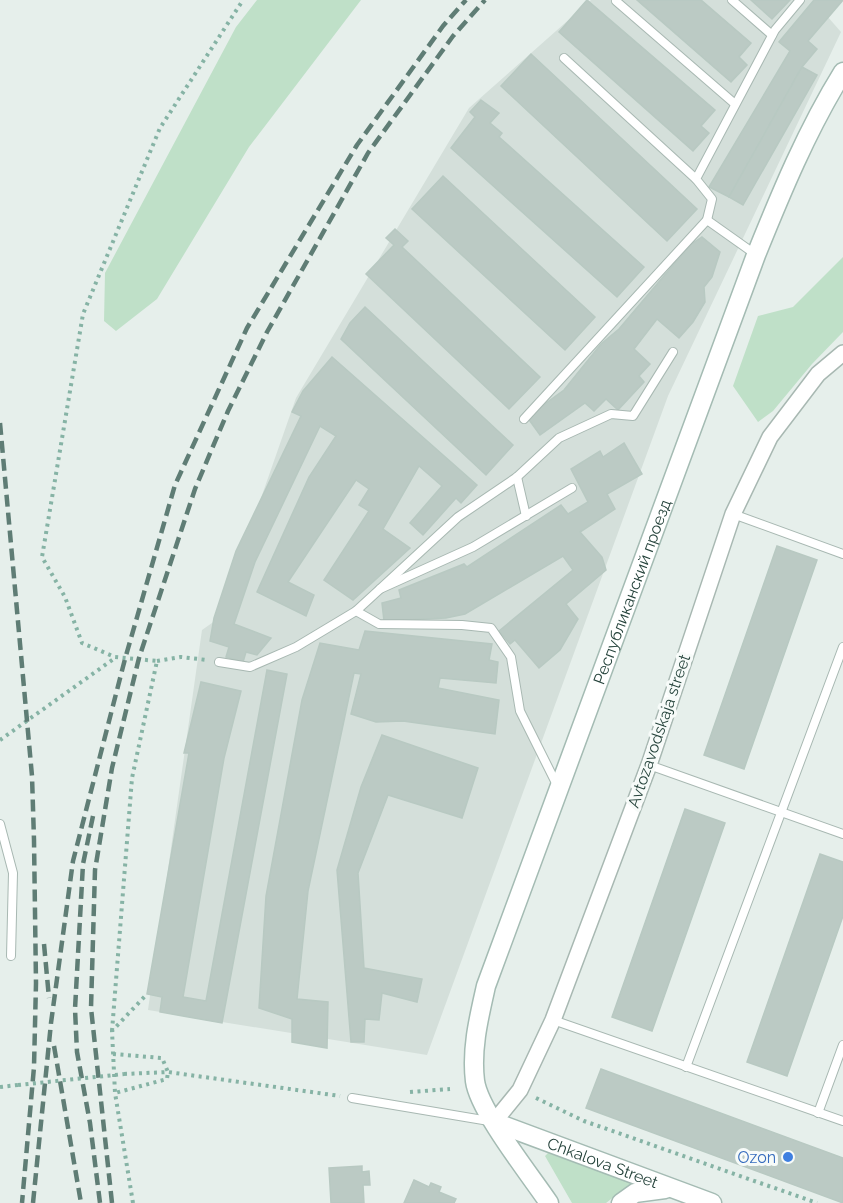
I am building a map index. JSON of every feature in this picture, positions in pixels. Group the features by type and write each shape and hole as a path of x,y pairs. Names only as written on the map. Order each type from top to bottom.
{"street":[{"name":"Республиканский проезд","path":"549,1203 494,1122 475,1083 474,1051 486,986 756,255 786,181 824,103 843,72"},
{"name":"Avtozavodskaja street","path":"494,1122 520,1090 553,1020 649,765 733,514 770,437 818,374 843,353"},
{"name":"Chkalova Street","path":"494,1122 712,1203"},
{"path":"621,1203 635,1193 670,1189"}],"lane":[{"path":"732,0 772,35"},
{"path":"696,179 772,35 800,0"},
{"path":"616,1 735,104"},
{"path":"524,419 707,220 712,199 696,179 564,58"},
{"path":"707,220 756,255"},
{"path":"219,662 250,667 296,646 356,611 458,517 517,477 559,438 611,414 633,416 673,352"},
{"path":"517,477 526,516"},
{"path":"380,589 473,547 572,488"},
{"path":"733,514 843,554"},
{"path":"356,611 379,624 462,625 491,628 511,657 520,711 558,786"},
{"path":"687,1067 843,647"},
{"path":"649,765 782,810 843,834"},
{"path":"0,824 13,873 11,956"},
{"path":"553,1020 843,1121"},
{"path":"818,1113 843,1045"},
{"path":"352,1098 494,1122"}],"path":[{"path":"219,662 181,657 157,661 115,657 82,643 65,597 42,557 83,314 160,128 243,0"},
{"path":"0,740 115,657"},
{"path":"133,1203 115,1093 112,1031 132,778 157,661"},
{"path":"112,1031 147,994"},
{"path":"113,1054 162,1058 168,1071 167,1079 115,1093"},
{"path":"0,1087 168,1071 352,1098"},
{"path":"536,1098 584,1121 817,1203"}],"shaded area":[{"path":"591,0 842,0 827,16 841,32 668,396 427,1055 148,1010 202,630 219,618 296,398 469,108"}],"green space":[{"path":"257,0 361,0 249,147 157,299 116,331 104,321 105,273 236,27"},
{"path":"843,257 843,332 812,364 773,411 758,422 733,386 758,316 793,307"},
{"path":"548,1153 637,1185 625,1188 606,1203 572,1203 545,1156"}],"building":[{"path":"587,0 715,110 701,126 709,133 693,151 559,32"},
{"path":"637,0 701,0 751,43 739,57 747,65 731,82"},
{"path":"751,0 790,0 772,19"},
{"path":"814,0 843,0 808,41 817,49 802,67 729,197 709,187 790,51 779,42"},
{"path":"531,54 697,209 667,241 501,86"},
{"path":"802,67 817,75 743,205 729,197"},
{"path":"481,100 499,113 490,123 502,133 499,137 644,267 617,297 451,148 475,117 470,112"},
{"path":"443,176 595,317 565,350 412,209"},
{"path":"395,229 408,241 402,247 540,377 509,409 366,274 394,245 386,238"},
{"path":"702,237 720,252 712,277 704,287 705,302 693,322 679,338 657,319 634,349 650,364 639,376 644,382 618,410 606,399 594,411 585,403 540,435 527,417 564,390 601,344 619,329 690,245"},
{"path":"365,307 513,445 486,475 341,339 350,323"},
{"path":"332,357 477,485 461,503 456,498 423,535 410,523 442,486 419,466 383,529 410,548 353,600 324,580 369,511 359,505 369,489 356,480 288,582 314,595 306,616 257,592 309,477 336,436 320,426 255,562 234,624 271,638 257,655 246,652 243,662 226,657 229,647 210,641 214,618 236,551 301,416 292,412 303,391"},
{"path":"624,443 642,474 607,494 615,509 580,532 602,557 606,570 566,604 578,619 560,650 539,668 515,640 510,644 499,631 573,570 563,556 465,614 446,618 384,621 382,603 401,598 399,590 464,564 467,567 561,505 568,514 588,502 571,469 600,451 603,457"},
{"path":"777,546 817,560 744,769 704,755"},
{"path":"365,631 492,644 489,660 498,662 496,683 440,678 438,688 499,700 495,734 403,721 376,722 351,714 361,674 354,673 308,891 297,999 328,1002 327,1048 292,1042 292,1019 259,1008 266,896 302,700 320,643 359,650"},
{"path":"267,670 287,674 222,1023 160,1012 162,997 147,994 189,753 184,753 201,682 241,691 224,758 183,997 206,1001"},
{"path":"382,735 478,768 462,818 388,795 358,873 364,968 422,979 417,1002 382,993 379,1020 365,1019 364,1042 351,1042 337,870 361,787"},
{"path":"685,809 725,823 652,1031 612,1017"},
{"path":"820,854 843,862 843,916 787,1076 747,1062"},
{"path":"601,1069 843,1158 843,1203 586,1108"},
{"path":"362,1166 362,1172 369,1171 370,1185 363,1185 364,1203 331,1203 329,1168"},
{"path":"414,1180 429,1187 431,1183 441,1187 439,1192 456,1199 454,1203 404,1203"}],"railway":[{"path":"33,1203 51,1023 73,861 125,659 175,485 247,328 357,145 443,26 466,0"},
{"path":"112,1203 91,1008 95,870 112,768 139,658 195,489 228,411 267,332 368,153 453,36 485,0"},
{"path":"0,423 32,776 34,840 36,983 34,1067 22,1203"},
{"path":"93,816 83,864 75,1009 77,1052 90,1123 100,1203"},
{"path":"44,944 49,998"},
{"path":"54,1046 81,1203"}],"place":[{"name":"Ozon","path":"788,1157"}]}
